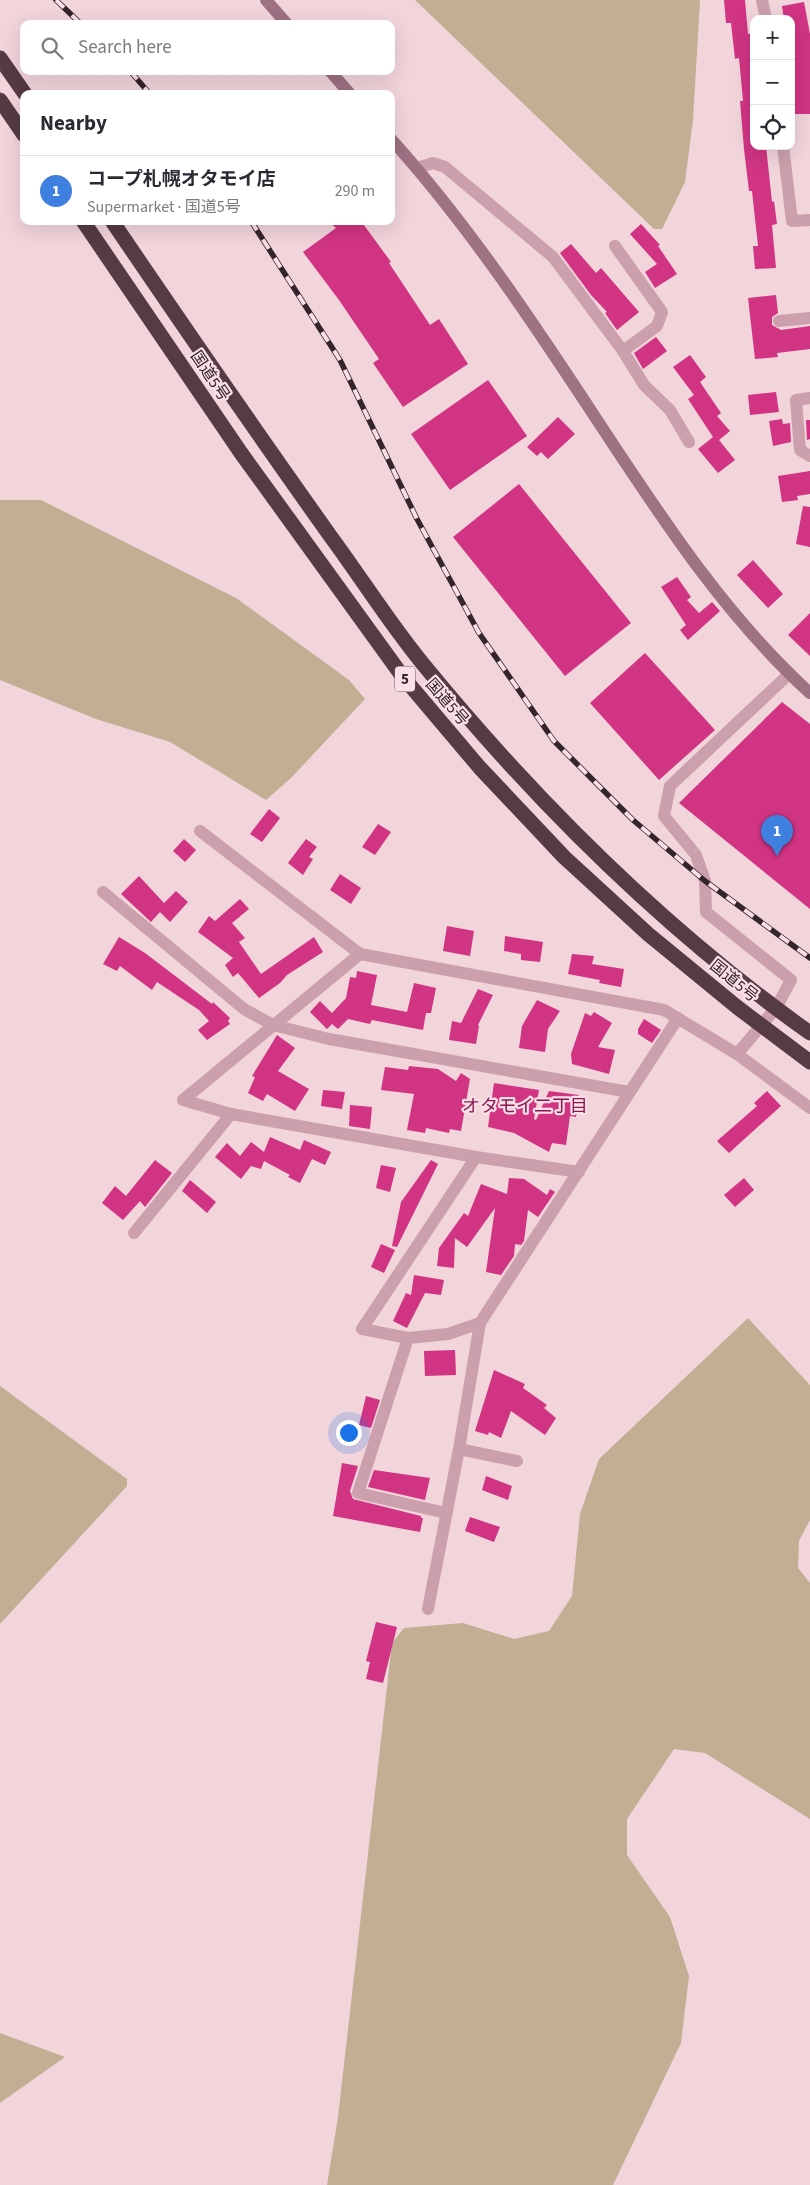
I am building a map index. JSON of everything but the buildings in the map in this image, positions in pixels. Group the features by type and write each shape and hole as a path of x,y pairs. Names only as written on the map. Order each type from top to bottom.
{"highway":[{"path":"0,58 22,90"},
{"path":"0,100 20,129"},
{"name":"国道5号","path":"86,225 241,453 403,677 480,768 564,857 648,934 737,1007 810,1062"},
{"name":"国道5号","path":"115,225 262,441 421,662 499,753 583,840 665,916 776,1008 810,1033"}],"street":[{"path":"266,0 284,20"},
{"path":"762,0 765,15"},
{"path":"333,75 347,90"},
{"path":"395,143 462,223 537,328 687,556 789,674 810,693"},
{"path":"783,150 792,221 810,220"},
{"path":"417,168 433,163 445,167 553,257 623,351 644,385 670,410 689,442"},
{"path":"615,246 662,312 657,326 623,351"},
{"path":"779,322 810,318"},
{"path":"810,398 796,400 800,450 810,456"},
{"path":"737,1054 776,1008 790,980 706,912 705,881 696,855 664,816 670,786 789,674"},
{"path":"200,831 360,954 664,1010 737,1054 810,1108"},
{"path":"103,892 244,1009 273,1025 329,1039 629,1092"},
{"path":"360,954 183,1100 231,1114 476,1157 579,1172"},
{"path":"428,1609 459,1449 480,1324 678,1018"},
{"path":"134,1233 231,1114"},
{"path":"476,1157 362,1329 408,1338 448,1334 480,1324"},
{"path":"408,1338 358,1493 446,1514"},
{"path":"459,1449 517,1462"}],"shaded area":[{"path":"415,0 700,0 693,120 685,182 662,229 654,229"},
{"path":"0,500 41,500 236,598 349,680 365,699 291,778 266,800 170,742 96,719 0,680"},
{"path":"748,1318 810,1385 810,1520 799,1541 798,1568 810,1583 810,1819 705,1753 674,1749 627,1819 627,1855 670,1917 689,1976 681,2043 613,2185 327,2185 338,2117 392,1643 404,1628 463,1623 514,1639 549,1631 572,1596 580,1514 599,1459"},
{"path":"0,1386 127,1479 127,1486 0,1624"},
{"path":"0,2033 65,2057 0,2103"}],"railway":[{"path":"56,0 77,20"},
{"path":"133,75 147,90"},
{"path":"254,225 340,360 417,519 479,633 554,741 633,820 705,881 810,958"}],"place":[{"name":"コープ札幌オタモイ店","path":"777,856"}],"district":[{"name":"オタモイ二丁目","path":"525,1106"}]}
